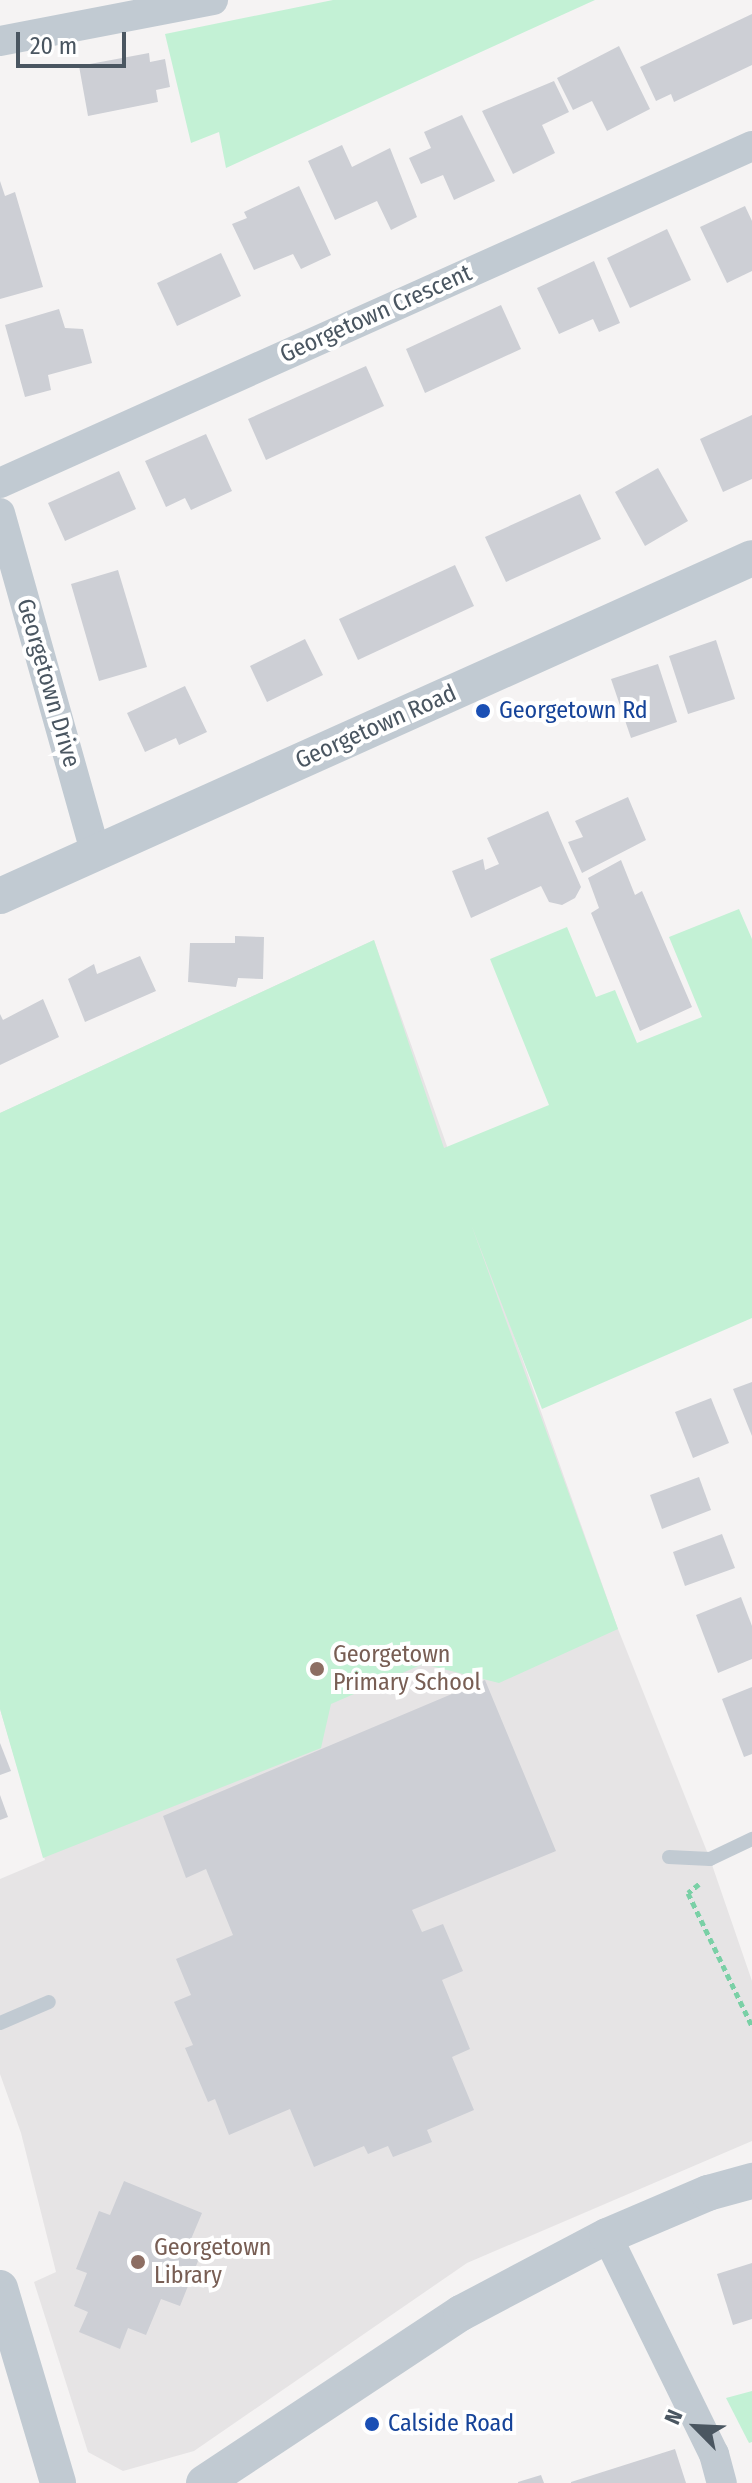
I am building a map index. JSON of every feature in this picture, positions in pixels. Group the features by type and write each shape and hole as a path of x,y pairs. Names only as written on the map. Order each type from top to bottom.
{"street":[{"path":"0,41 213,0"},
{"name":"Georgetown Crescent","path":"0,483 752,146"},
{"name":"Georgetown Drive","path":"0,513 95,852"},
{"name":"Georgetown Road","path":"0,896 752,558"},
{"path":"204,2483 461,2313 607,2236 708,2193 752,2181"},
{"path":"607,2236 714,2454 722,2483"},
{"path":"1,2298 58,2483"}],"lane":[{"path":"669,1857 710,1859 752,1839"},
{"path":"0,2023 49,2002"}],"path":[{"path":"709,1876 688,1893 752,2026"}],"shaded area":[{"name":"Georgetown Primary School","path":"374,940 618,1629 710,1859 752,1981 752,2141 467,2263 194,2451 123,2471 88,2452 34,2282 56,2272 21,2133 0,2074 0,1879 45,1860 0,1709 0,1113"}],"green space":[{"path":"333,0 595,0 226,168 219,132 191,143 165,34"},
{"path":"739,909 752,939 752,1318 542,1409 471,1224 618,1629 499,1683 423,1664 331,1704 321,1748 43,1858 0,1709 0,1113 374,940 444,1148 549,1105 490,959 567,927 596,997 615,990 637,1043 702,1017 669,937"},
{"path":"752,2391 752,2442 749,2443 726,2398"}],"building":[{"path":"752,14 752,65 674,102 671,94 656,101 640,67"},
{"path":"619,46 650,109 607,131 592,101 573,110 557,78"},
{"path":"149,53 150,62 165,59 170,87 156,90 158,102 88,116 79,66"},
{"path":"554,81 569,112 542,125 555,153 513,174 482,111"},
{"path":"462,115 495,181 454,200 443,175 421,184 409,158 431,148 424,132"},
{"path":"342,145 352,167 390,148 417,217 391,230 377,201 335,220 308,161"},
{"path":"0,181 5,196 15,192 43,287 0,299"},
{"path":"299,186 331,255 301,269 293,254 254,270 232,224 247,218 244,212"},
{"path":"745,206 752,221 752,271 727,283 700,227"},
{"path":"667,229 691,280 630,308 607,258"},
{"path":"221,253 241,296 177,326 157,283"},
{"path":"594,261 620,323 599,332 593,319 559,334 537,288"},
{"path":"501,305 521,349 425,393 406,349"},
{"path":"59,309 65,328 83,329 92,363 48,375 51,390 25,397 5,325"},
{"path":"366,366 384,406 266,460 248,419"},
{"path":"752,415 752,479 723,492 700,439"},
{"path":"206,434 232,491 191,510 185,498 166,507 145,461"},
{"path":"658,468 688,521 645,546 615,492"},
{"path":"119,471 136,509 65,541 48,503"},
{"path":"580,494 601,539 506,582 485,537"},
{"path":"455,565 474,606 358,660 339,619"},
{"path":"118,570 147,667 99,681 71,584"},
{"path":"305,639 323,675 267,702 250,666"},
{"path":"716,640 735,699 688,714 669,656"},
{"path":"658,664 677,722 631,738 611,679"},
{"path":"185,686 207,732 179,745 176,738 145,752 127,713"},
{"path":"628,797 646,840 582,873 568,842 583,837 575,821"},
{"path":"548,811 581,887 575,898 562,905 549,902 541,886 471,918 452,871 483,859 485,870 499,864 487,838"},
{"path":"621,860 635,895 642,891 692,1007 640,1031 591,913 599,908 588,878"},
{"path":"235,936 264,937 263,979 238,978 236,987 188,982 190,943 235,943"},
{"path":"140,956 156,991 85,1022 68,979 94,964 97,974"},
{"path":"43,999 59,1037 0,1065 0,1014 3,1020"},
{"path":"752,1382 752,1436 733,1389"},
{"path":"711,1398 729,1443 693,1458 675,1412"},
{"path":"699,1477 711,1510 662,1529 650,1495"},
{"path":"722,1534 735,1568 685,1586 673,1552"},
{"path":"741,1597 752,1626 752,1659 718,1673 696,1615"},
{"name":"Georgetown Primary School","path":"485,1680 556,1851 412,1910 422,1932 443,1924 463,1971 442,1980 470,2049 452,2057 474,2110 427,2130 432,2142 393,2157 388,2146 368,2154 364,2146 314,2167 290,2109 229,2135 215,2099 208,2102 185,2048 193,2045 174,2002 191,1995 176,1959 233,1935 206,1869 186,1878 163,1816"},
{"path":"752,1687 752,1754 744,1757 722,1699"},
{"path":"0,1743 11,1771 0,1775"},
{"path":"0,1795 8,1817 0,1820"},
{"name":"Georgetown Library","path":"124,2181 202,2213 186,2251 200,2256 180,2306 161,2299 146,2335 128,2328 120,2349 79,2332 88,2312 74,2306 87,2273 76,2269 99,2211 110,2215"},
{"path":"752,2263 752,2319 733,2325 717,2274"},
{"path":"675,2449 686,2483 571,2483 571,2482"},
{"path":"541,2475 544,2483 518,2483 518,2482"}],"place":[{"name":"Georgetown Rd","path":"483,711"},
{"name":"Georgetown Primary School","path":"317,1669"},
{"name":"Georgetown Library","path":"138,2262"},
{"name":"Calside Road","path":"372,2424"}]}
